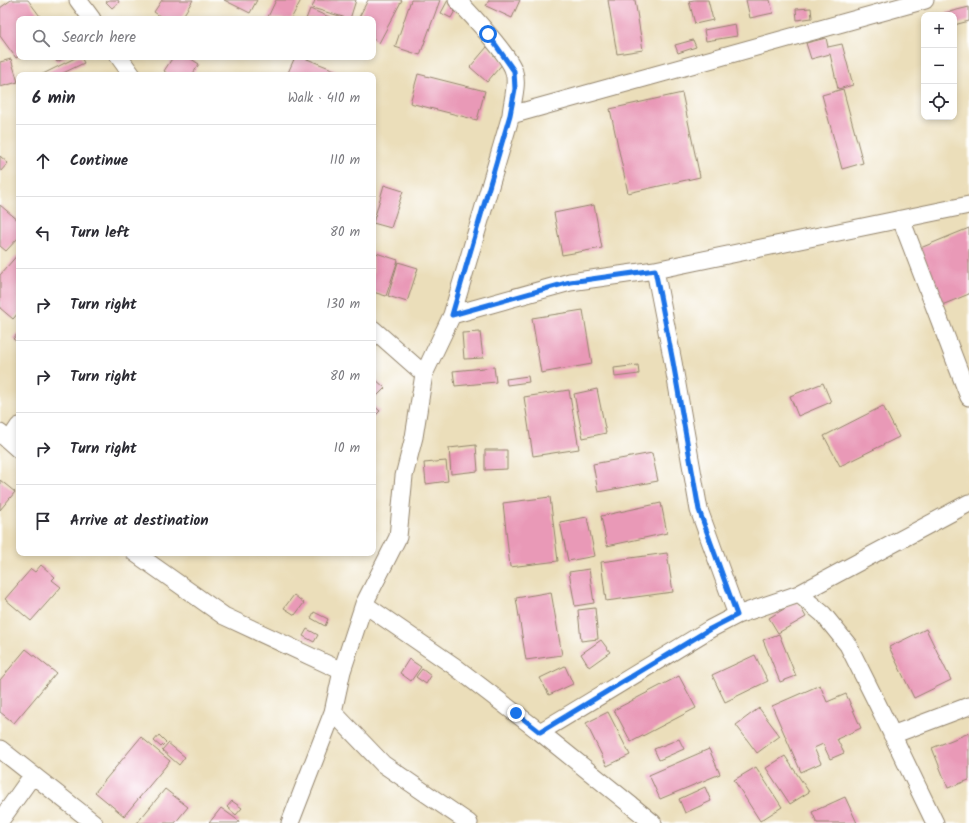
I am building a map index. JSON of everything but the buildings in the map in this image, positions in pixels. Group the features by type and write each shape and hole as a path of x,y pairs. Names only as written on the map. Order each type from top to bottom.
{"street":[{"path":"78,0 90,16"},
{"path":"290,823 334,712 342,671 364,604 398,538 404,476 414,437 424,374 452,315 510,115 515,89 514,71 497,45 457,0"},
{"path":"510,115 925,0"},
{"path":"121,60 130,72"},
{"path":"452,315 570,282 655,270 969,205"},
{"path":"901,219 969,397"},
{"path":"655,270 699,510 737,615"},
{"path":"376,332 424,374"},
{"path":"9,442 16,431"},
{"path":"540,732 710,629 737,615 799,594 969,503"},
{"path":"139,556 224,616 342,671"},
{"path":"799,594 823,614 848,645 935,823"},
{"path":"364,604 454,666 540,732 653,823"},
{"path":"892,735 969,706"},
{"path":"334,712 383,764 469,823"},
{"path":"0,749 32,776 94,823"},
{"path":"0,821 32,776"}],"route":[{"path":"488,34 514,71 515,89 510,115 452,315 570,282 655,270 699,510 737,615 710,629 540,732 516,713"}]}
